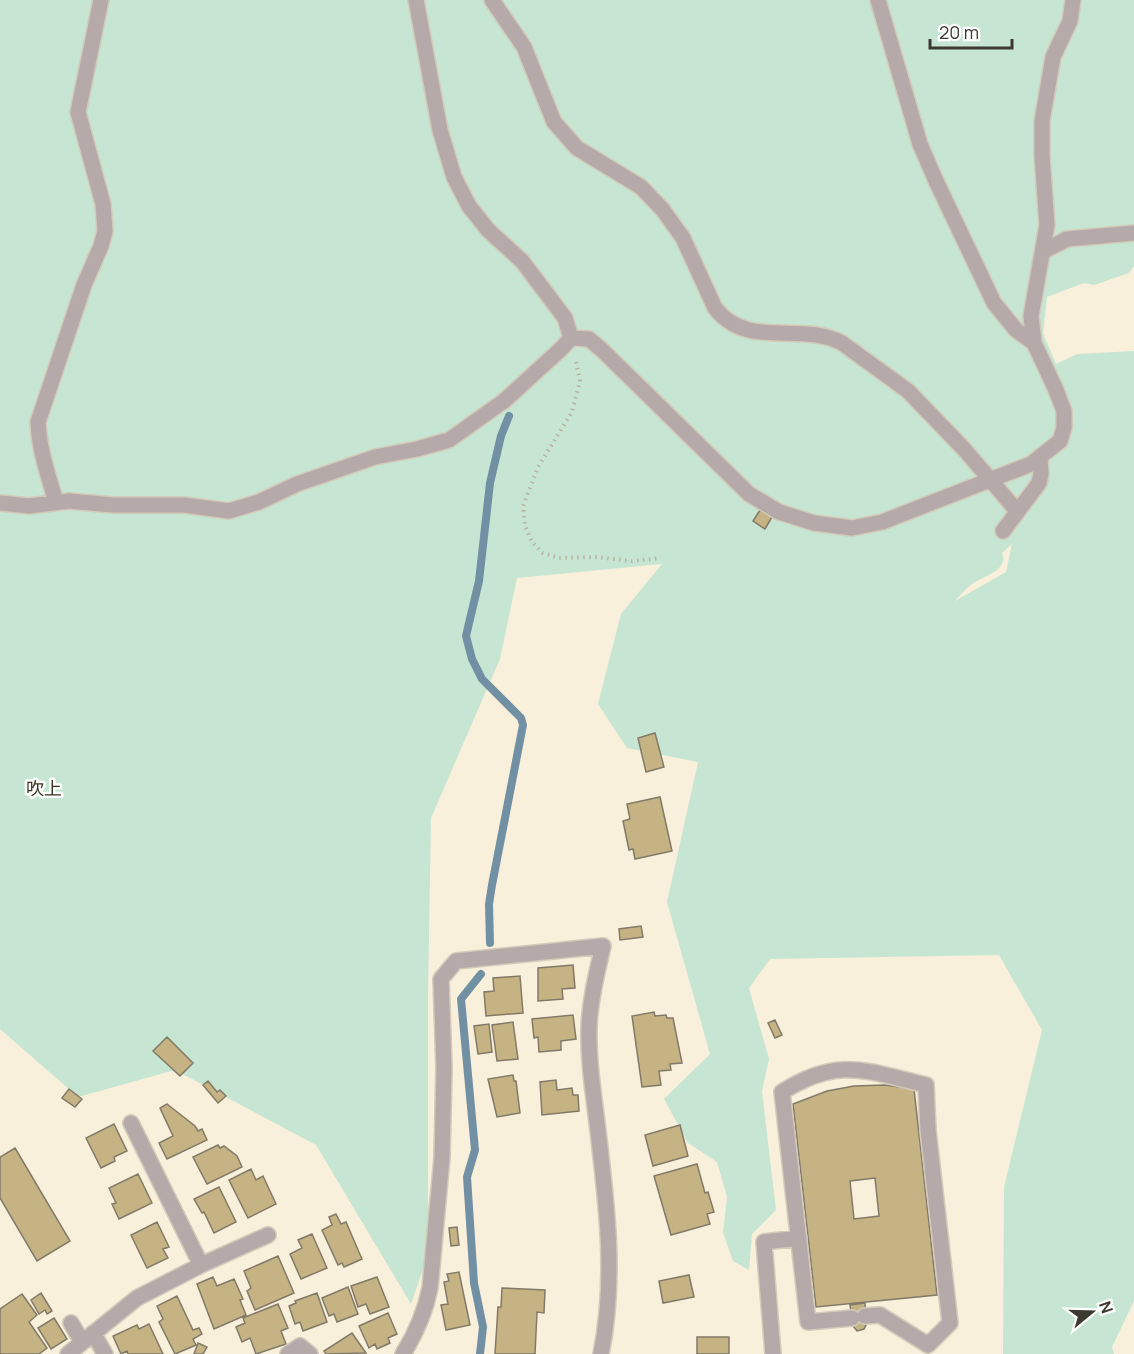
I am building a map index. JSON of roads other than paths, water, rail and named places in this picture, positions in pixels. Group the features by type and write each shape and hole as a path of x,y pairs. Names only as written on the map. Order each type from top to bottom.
{"lane":[{"path":"56,502 42,454 38,422 84,285 102,246 105,231 103,204 78,112 101,0"},
{"path":"416,0 440,130 454,177 488,230 522,261 565,318 571,338"},
{"path":"492,0 524,47 554,122 577,148 641,187 663,210 683,238 715,308 722,317 736,327 749,330 818,335 842,343 908,391 964,449 1017,511"},
{"path":"878,0 920,144 936,181 994,303 1016,330 1034,343"},
{"path":"571,338 589,339 749,494 778,512 814,523 840,528 864,526 898,517 1031,464 1040,458 1060,441 1064,428 1064,411 1034,343 1031,316 1047,225 1041,121 1053,57 1070,21 1073,0"},
{"path":"1044,251 1067,239 1134,233"},
{"path":"0,503 13,506 69,501 113,505 184,505 229,511 259,502 297,484 345,466 449,440 504,401 571,338"},
{"path":"1003,531 1040,483 1040,458"},
{"path":"403,1354 417,1331 426,1307 431,1278 442,1157 444,1068 441,979 456,961 603,946 589,1025 590,1060 609,1232 610,1276 601,1354"},
{"path":"834,1069 857,1069 927,1085 928,1130 950,1323 933,1349 880,1315 808,1322 799,1238 782,1092 804,1078 834,1069"},
{"path":"131,1123 201,1265"},
{"path":"68,1354 137,1298 201,1265 268,1235"},
{"path":"773,1354 764,1242 799,1238"},
{"path":"71,1323 105,1354"},
{"path":"288,1354 300,1346 310,1354"}],"waterway":[{"path":"490,943 489,904 523,725 521,718 482,679 472,659 466,636 479,581 490,483 501,436 509,416"},
{"path":"480,1354 483,1327 474,1283 467,1177 475,1150 461,999 481,974"}],"district":[{"name":"吹上","path":"44,788"}]}
